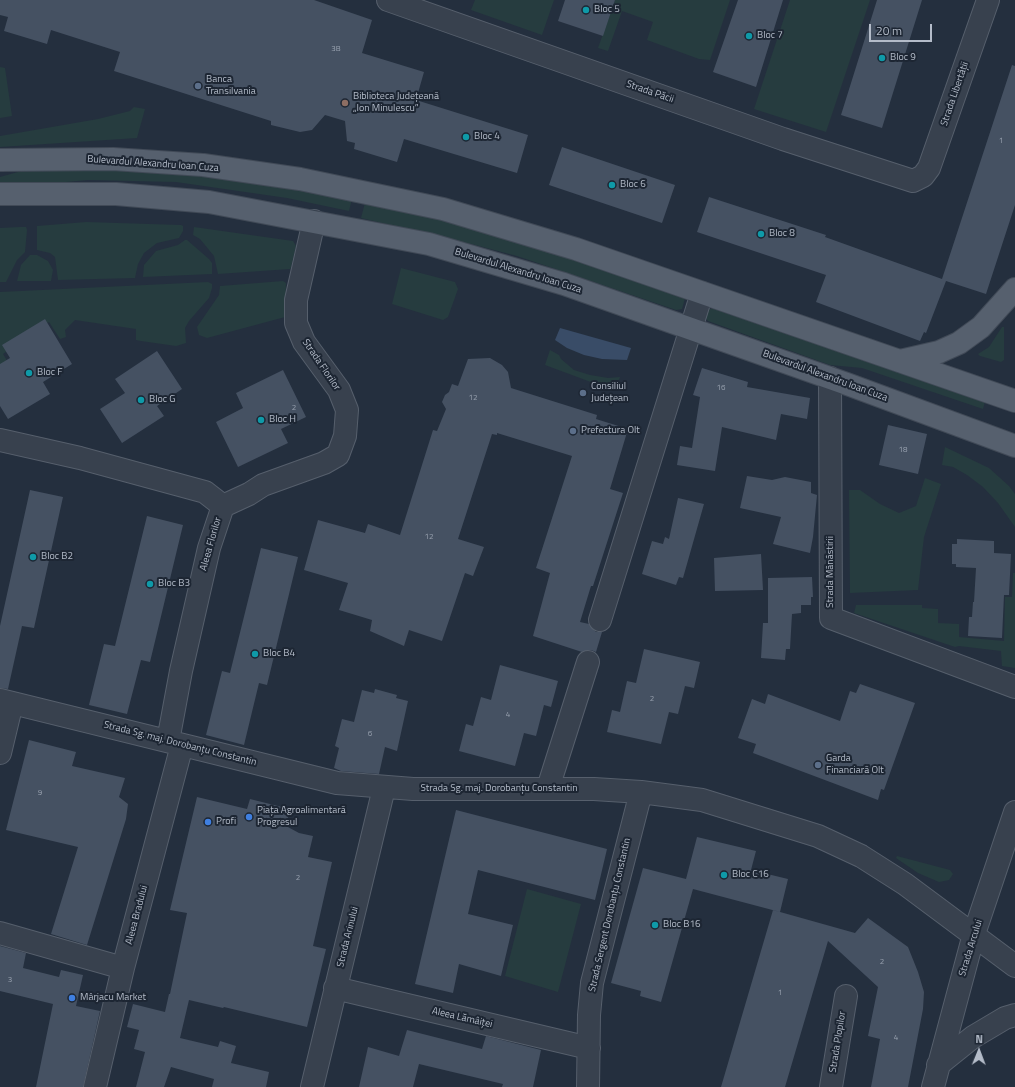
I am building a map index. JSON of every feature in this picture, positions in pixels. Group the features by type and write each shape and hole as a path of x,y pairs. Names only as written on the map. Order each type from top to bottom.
{"main road":[{"name":"Bulevardul Alexandru Ioan Cuza","path":"0,160 113,159 195,165 300,179 443,209 576,249 1015,402"},
{"name":"Bulevardul Alexandru Ioan Cuza","path":"0,194 124,194 209,202 314,220 429,244 564,284 830,378 1015,446"},
{"path":"900,361 939,352 959,343 981,327 1015,289"}],"street":[{"name":"Strada Păcii","path":"388,0 783,139 913,181"},
{"name":"Strada Libertății","path":"913,181 923,176 930,168 988,0"},
{"name":"Strada Florilor","path":"223,506 249,494 263,485 324,463 338,454 345,436 347,410 339,390 304,342 296,323 296,300 314,220"},
{"path":"600,620 702,293"},
{"name":"Strada Mănăstirii","path":"830,378 831,618 1015,687"},
{"name":"Aleea Florilor","path":"0,440 80,458 205,492 223,506 209,548 181,671 175,743"},
{"path":"548,788 588,662"},
{"path":"0,753 6,702"},
{"name":"Strada Sg. maj. Dorobanțu Constantin","path":"6,702 337,783 384,788 548,788 640,792 702,800 818,836 861,856 906,884 974,934"},
{"name":"Aleea Bradului","path":"95,1087 175,743"},
{"name":"Strada Arinului","path":"312,1087 384,788"},
{"name":"Strada Sergent Dorobanțu Constantin","path":"588,1087 589,1015 592,983 640,792"},
{"name":"Strada Arcului","path":"933,1087 974,934 1015,812"},
{"path":"0,933 123,968"},
{"path":"974,934 1015,966"},
{"name":"Aleea Lămâiței","path":"335,988 589,1048"},
{"name":"Strada Plopilor","path":"831,1087 846,996"},
{"path":"938,1065 973,1037 1005,1018 1015,1015"}],"green space":[{"path":"475,0 554,0 542,35 471,10"},
{"path":"615,0 730,0 710,60 699,59 647,40 653,22 622,11 608,51 598,48"},
{"path":"790,0 870,0 826,132 754,109"},
{"path":"0,67 5,68 12,116 0,118"},
{"path":"134,107 145,109 137,138 0,147 0,136 98,119 130,111"},
{"path":"37,164 129,164 353,195 349,211 287,198 176,182 88,180 0,188 0,177 18,172"},
{"path":"366,199 478,226 685,298 682,309 676,310 517,256 361,218"},
{"path":"86,222 181,225 183,226 183,231 179,238 157,243 144,253 138,264 135,278 58,280 55,257 50,253 37,250 37,226"},
{"path":"26,227 25,252 17,260 6,282 0,282 0,228"},
{"path":"194,227 293,241 296,246 291,267 290,269 218,274 214,256 200,239 193,235"},
{"path":"187,240 209,259 212,263 212,274 143,277 144,265 156,251 178,245"},
{"path":"30,255 37,255 48,261 53,270 51,281 17,281 21,265"},
{"path":"401,268 455,282 458,289 448,317 443,320 392,304"},
{"path":"283,281 286,283 285,317 207,338 199,335 197,327 219,295 220,286"},
{"path":"208,282 212,284 209,298 189,321 185,328 186,343 176,346 136,340 136,329 75,320 65,330 66,337 60,339 49,322 3,354 12,369 0,376 0,292"},
{"path":"709,309 714,309 985,402 983,409 862,368 830,365 708,321 705,317"},
{"path":"1002,327 1004,327 1004,360 1001,362 980,356 978,354 989,347"},
{"path":"550,350 559,355 561,359 574,370 590,375 608,378 620,377 615,391 545,365"},
{"path":"945,447 989,468 1009,486 1015,494 1015,527 998,503 983,487 953,467 942,465"},
{"path":"925,478 941,484 924,537 918,590 850,593 849,490 860,490 880,504 899,513 916,506"},
{"path":"1013,573 1015,573 1015,668 1002,666 1001,651 959,646 955,647 854,613 856,605 922,605 922,608 938,609 938,623 959,624 959,637 1004,641 1005,597 1012,597"},
{"path":"897,856 950,870 953,874 949,880 939,882 918,873 896,858"},
{"path":"527,889 581,904 558,992 505,976"}],"water":[{"path":"560,328 631,348 627,360 602,359 584,355 567,348 555,340"}],"building":[{"path":"0,0 314,0 372,20 362,53 424,72 416,100 528,135 517,173 404,139 397,162 354,149 355,143 347,141 345,121 325,115 312,130 300,132 271,125 271,121 114,71 120,52 51,30 47,44 4,31 8,17 0,15"},
{"name":"Bloc 5","path":"565,0 615,0 603,36 558,21"},
{"name":"Bloc 7","path":"738,0 783,0 756,87 713,72"},
{"name":"Bloc 9","path":"877,0 922,0 882,128 841,115"},
{"path":"1012,65 1015,66 1015,205 986,294 946,281 926,333 924,332 920,341 816,302 826,275 697,232 709,197 826,235 825,237 942,279"},
{"name":"Bloc 6","path":"562,147 675,185 662,223 549,185"},
{"name":"Bloc F","path":"45,319 72,364 43,382 50,394 8,419 0,406 0,364 10,358 2,345"},
{"name":"Bloc G","path":"157,351 182,389 157,406 164,416 122,443 100,409 125,393 115,379"},
{"path":"490,358 502,365 508,372 511,388 597,415 596,419 628,429 610,489 623,493 580,622 589,624 596,632 602,632 596,652 591,650 582,652 533,636 550,573 536,568 572,456 497,433 497,435 492,434 458,539 484,547 473,576 465,573 442,641 409,630 404,646 370,631 372,620 339,610 348,583 304,570 318,520 365,533 368,524 400,535 433,430 437,431 446,409 442,402 445,395 449,392 452,384 458,386 468,359"},
{"path":"702,368 748,382 747,387 810,398 807,419 781,414 776,440 722,427 715,471 677,465 680,446 692,448 700,397 693,395"},
{"name":"Bloc H","path":"283,370 306,417 281,429 288,443 238,467 216,422 243,408 236,393"},
{"path":"888,425 927,434 918,474 879,465"},
{"path":"747,476 772,480 785,477 811,482 811,493 817,495 810,553 773,544 781,517 740,508"},
{"name":"Bloc B2","path":"30,490 63,497 34,628 22,626 8,689 0,688 0,626"},
{"path":"678,498 704,504 683,578 679,577 676,585 642,574 652,541 663,544 665,537 669,539"},
{"name":"Bloc B3","path":"147,516 183,525 150,662 141,660 127,714 89,705 104,644 115,646"},
{"path":"957,539 994,541 994,553 1011,554 1009,595 1004,595 1002,638 968,636 969,617 972,617 974,602 976,568 956,567 956,564 952,564 952,544 957,544"},
{"name":"Bloc B4","path":"261,548 298,557 267,685 259,683 244,745 206,735 222,671 230,673"},
{"path":"761,554 763,590 715,591 714,558"},
{"path":"812,577 813,597 811,597 811,605 801,605 801,613 792,614 790,649 786,649 785,660 761,658 763,623 768,623 768,578"},
{"path":"644,649 700,662 694,688 685,686 678,714 669,712 661,744 607,732 612,710 620,712 627,681 636,683"},
{"path":"500,665 558,681 551,707 544,705 536,736 524,733 515,766 459,751 466,724 473,726 481,697 491,700"},
{"path":"860,684 915,703 884,790 881,789 878,800 753,753 756,744 738,738 752,699 765,704 768,694 840,721 850,691 856,693"},
{"path":"375,689 397,695 396,698 408,701 397,751 385,747 379,774 341,771 334,768 339,748 335,746 342,719 354,722 362,690 374,693"},
{"path":"29,740 76,752 72,766 125,778 119,797 128,804 126,819 87,945 51,934 78,847 6,830"},
{"path":"197,797 247,809 250,799 290,809 286,826 299,833 313,836 308,857 332,862 313,946 326,949 307,1027 189,1000 180,1038 218,1047 220,1041 236,1046 231,1063 269,1072 266,1087 212,1087 214,1079 171,1067 164,1087 136,1087 145,1052 134,1049 139,1030 127,1027 133,1004 165,1012 187,913 170,910"},
{"path":"456,810 607,849 595,900 478,870 468,914 513,925 501,976 459,964 453,993 415,984"},
{"path":"697,837 756,851 751,870 788,879 780,912 693,889 661,1002 640,996 641,991 611,983 643,868 686,879"},
{"path":"773,910 855,933 868,918 908,947 924,992 923,1009 908,1087 871,1087 880,1039 868,1036 878,987 828,941 785,1087 721,1087"},
{"path":"0,946 26,953 23,968 59,977 61,970 83,975 76,1006 100,1011 83,1087 36,1087 53,1004 0,991"},
{"path":"407,1030 482,1049 486,1036 541,1050 533,1087 502,1087 503,1084 419,1064 413,1087 359,1087 368,1047 399,1056"}],"place":[{"name":"Bloc 5","path":"586,10"},
{"name":"Bloc 7","path":"749,36"},
{"name":"Bloc 9","path":"882,58"},
{"name":"Banca Transilvania","path":"198,86"},
{"name":"Biblioteca Județeană „Ion Minulescu”","path":"345,103"},
{"name":"Bloc 4","path":"466,137"},
{"name":"Bloc 6","path":"612,185"},
{"name":"Bloc 8","path":"761,234"},
{"name":"Bloc F","path":"29,373"},
{"name":"Consiliul Județean","path":"583,393"},
{"name":"Bloc G","path":"141,400"},
{"name":"Bloc H","path":"261,420"},
{"name":"Prefectura Olt","path":"573,431"},
{"name":"Bloc B2","path":"33,557"},
{"name":"Bloc B3","path":"150,584"},
{"name":"Bloc B4","path":"255,654"},
{"name":"Garda Financiară Olt","path":"818,765"},
{"name":"Piața Agroalimentară Progresul","path":"249,817"},
{"name":"Profi","path":"208,822"},
{"name":"Bloc C16","path":"724,875"},
{"name":"Bloc B16","path":"655,925"},
{"name":"Mârjacu Market","path":"72,998"}]}
